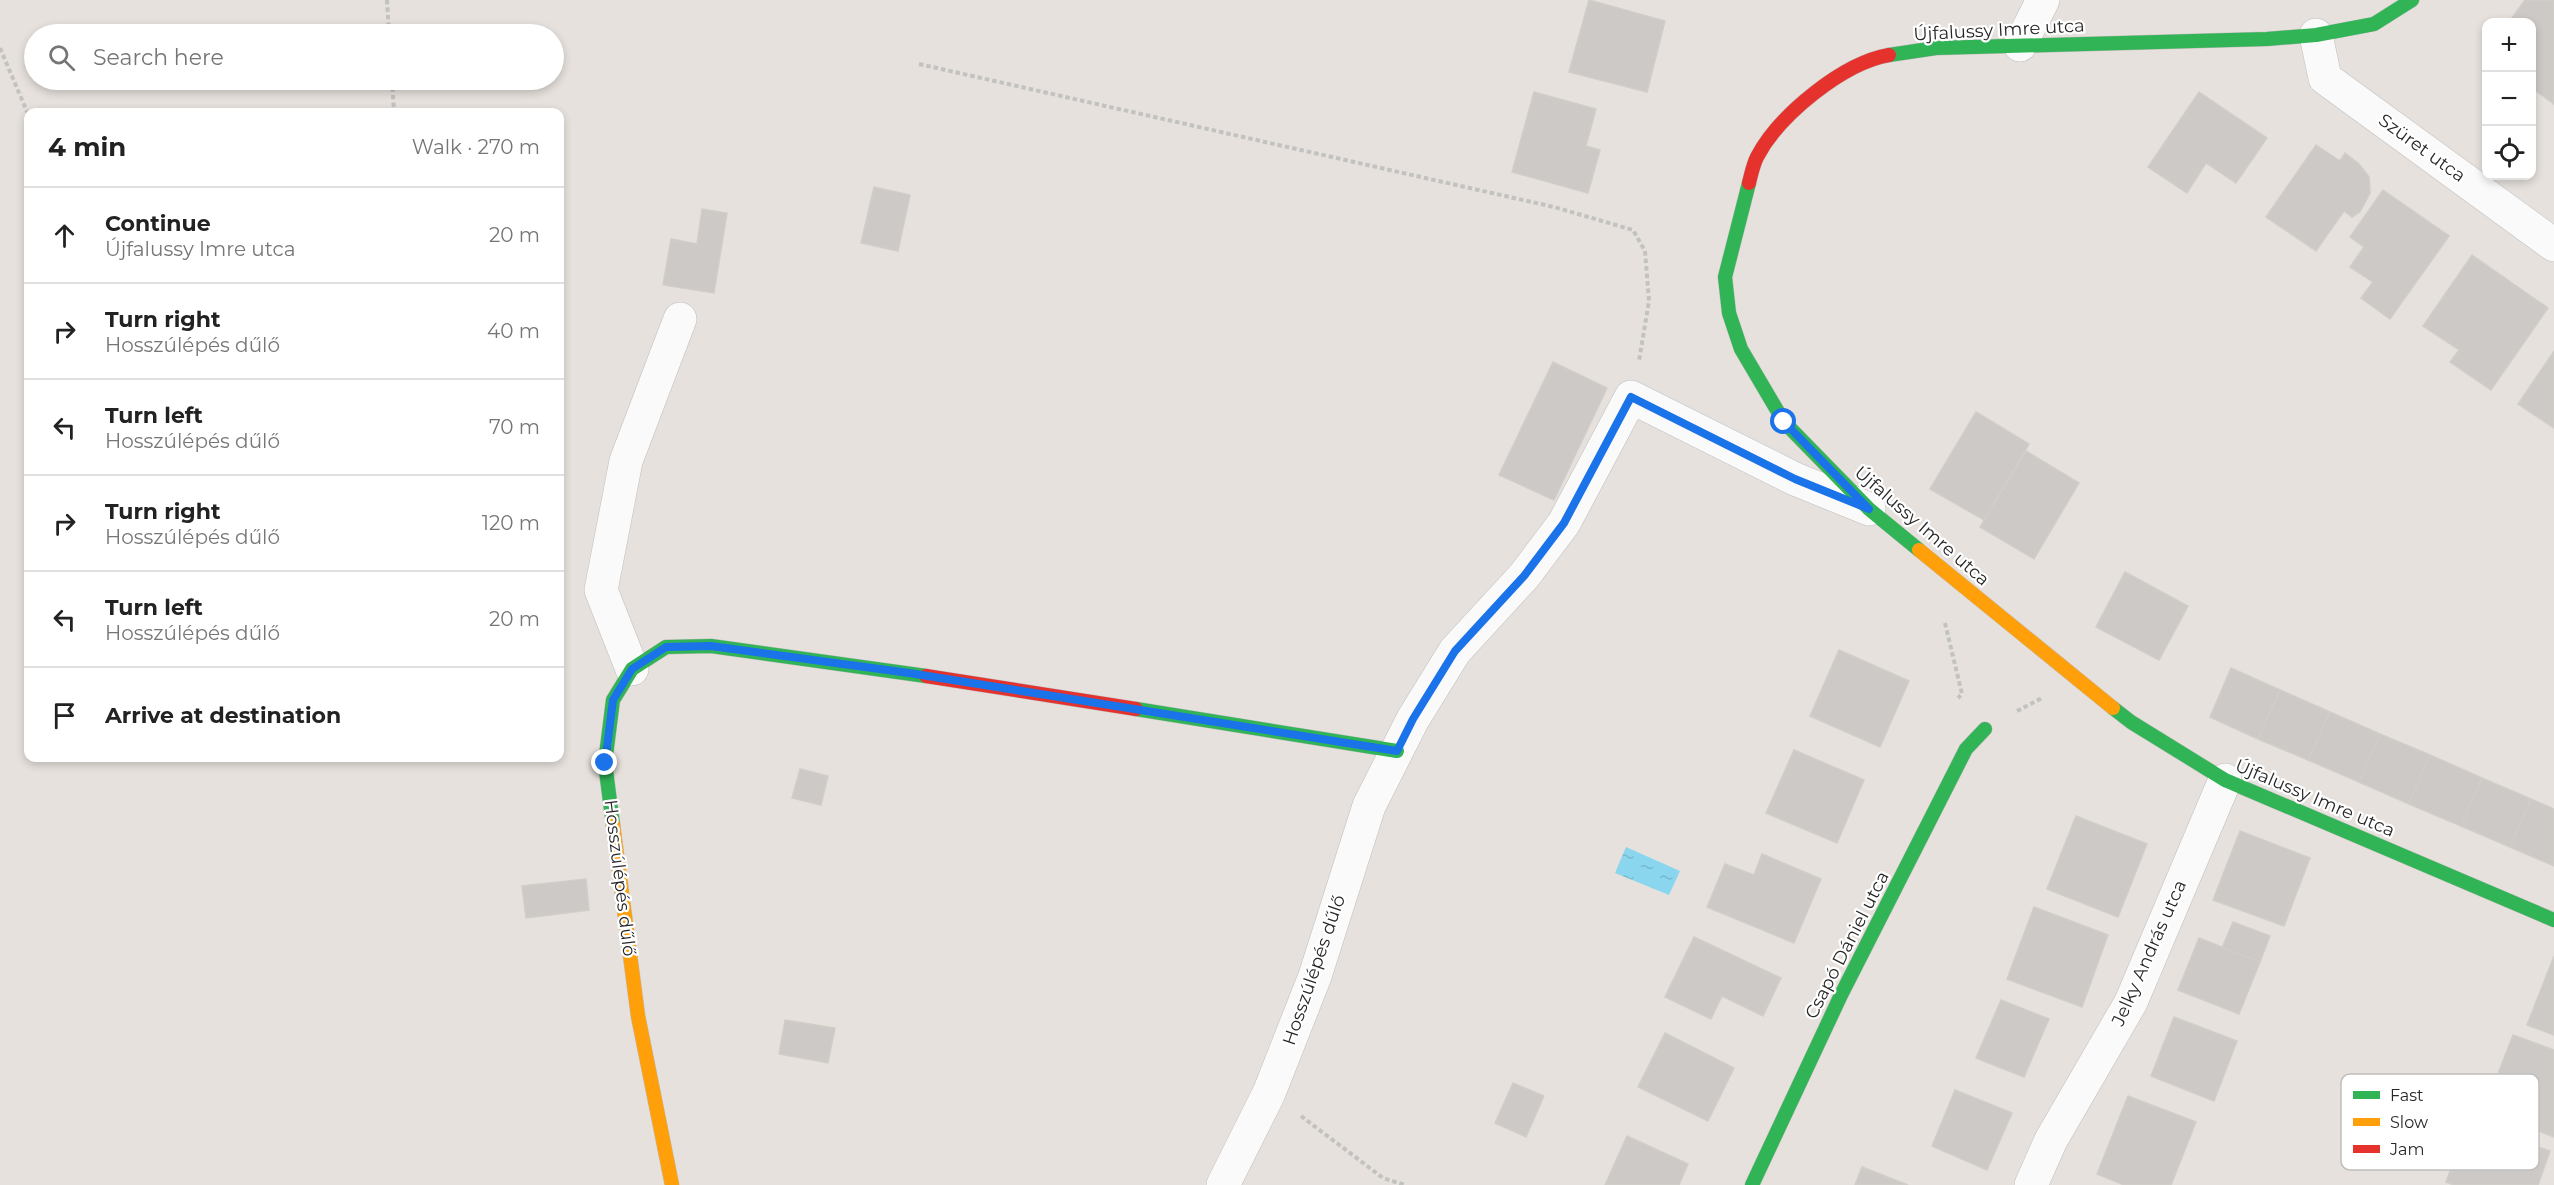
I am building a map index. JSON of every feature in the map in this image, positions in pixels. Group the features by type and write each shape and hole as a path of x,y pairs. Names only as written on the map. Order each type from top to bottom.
{"street":[{"path":"2020,45 2043,0"},
{"name":"Újfalussy Imre utca","path":"2412,0 2374,24 2316,35 2267,39 1923,49 1874,58 1835,78 1783,121 1757,157 1741,207 1725,277 1729,313 1742,349 1784,422 1869,509 2131,722 2225,780 2554,920"},
{"name":"Szüret utca","path":"2316,35 2325,78 2554,245"},
{"path":"632,669 601,590 626,461 680,319"},
{"path":"1631,397 1795,479 1869,509"},
{"name":"Hosszúlépés dűlő","path":"1223,1185 1269,1093 1315,976 1369,806 1413,719 1455,651 1524,576 1564,523 1631,397"},
{"name":"Hosszúlépés dűlő","path":"672,1185 638,1017 605,763 613,700 632,669 666,647 711,646 909,673 1397,751"},
{"name":"Csapó Dániel utca","path":"1752,1185 1841,995 1966,749 1985,729"},
{"name":"Jelky András utca","path":"2031,1185 2051,1140 2131,1002 2225,780"}],"path":[{"path":"387,0 388,24"},
{"path":"0,48 25,108"},
{"path":"920,64 1554,207 1633,230 1645,251 1649,301 1631,397"},
{"path":"393,90 394,108"},
{"path":"1943,615 1962,694 1954,702"},
{"path":"1985,729 2077,678"},
{"path":"1269,1093 1383,1178 1405,1185"}],"water":[{"path":"1626,847 1680,871 1669,895 1615,873"}],"building":[{"path":"1589,0 1665,21 1647,92 1569,72"},
{"path":"2525,0 2554,0 2554,104 2536,91 2536,18 2512,18"},
{"path":"1534,92 1596,109 1586,146 1600,150 1588,193 1512,172"},
{"path":"2199,92 2267,138 2236,183 2206,163 2187,193 2148,167"},
{"path":"2316,145 2340,161 2345,153 2359,164 2369,177 2370,193 2360,212 2352,217 2344,211 2316,251 2266,217"},
{"path":"874,187 910,195 898,251 861,243"},
{"path":"2383,190 2449,236 2390,319 2361,298 2373,282 2350,267 2364,247 2350,237"},
{"path":"702,209 727,213 714,293 663,285 671,239 697,244"},
{"path":"2472,255 2548,308 2491,390 2450,362 2459,350 2423,326"},
{"path":"2554,351 2554,428 2518,404"},
{"path":"1553,362 1607,388 1554,500 1499,475"},
{"path":"1976,412 2029,444 1984,520 1930,489"},
{"path":"2026,451 2079,483 2034,559 1980,527"},
{"path":"2125,572 2188,606 2159,660 2096,627"},
{"path":"1839,650 1909,681 1880,747 1810,716"},
{"path":"2231,668 2280,690 2258,739 2210,717"},
{"path":"2280,690 2330,712 2308,760 2258,739"},
{"path":"2330,712 2380,734 2359,782 2308,760"},
{"path":"2380,734 2430,755 2409,804 2359,782"},
{"path":"1794,750 1864,780 1837,843 1766,813"},
{"path":"2430,755 2482,778 2461,826 2409,804"},
{"path":"800,769 828,776 821,805 792,798"},
{"path":"2482,778 2531,799 2510,847 2461,826"},
{"path":"2531,799 2554,809 2554,866 2510,847"},
{"path":"2076,816 2147,844 2118,917 2047,889"},
{"path":"2240,831 2310,858 2284,926 2213,900"},
{"path":"1762,854 1821,879 1794,943 1707,907 1725,864 1754,875"},
{"path":"586,879 589,910 526,918 522,886"},
{"path":"2034,907 2108,935 2082,1007 2007,979"},
{"path":"2233,922 2270,936 2260,962 2222,948"},
{"path":"1694,937 1781,978 1763,1016 1722,996 1711,1019 1665,997"},
{"path":"2199,938 2260,962 2239,1014 2178,990"},
{"path":"2554,956 2554,1035 2527,1025"},
{"path":"2001,1000 2049,1019 2024,1077 1976,1058"},
{"path":"2174,1017 2237,1041 2214,1101 2151,1076"},
{"path":"785,1020 835,1028 828,1063 779,1054"},
{"path":"1665,1033 1734,1068 1708,1121 1638,1087"},
{"path":"2513,1035 2554,1050 2554,1137 2539,1131 2539,1074 2498,1074"},
{"path":"1513,1083 1544,1096 1526,1137 1495,1123"},
{"path":"1955,1090 2012,1113 1987,1170 1932,1146"},
{"path":"2128,1096 2196,1122 2171,1185 2124,1185 2097,1174"},
{"path":"1627,1136 1688,1164 1679,1185 1605,1185"},
{"path":"2539,1147 2550,1151 2538,1185 2454,1185 2446,1182 2450,1170 2539,1170"},
{"path":"1862,1167 1908,1185 1855,1185"}],"traffic: fast":[{"path":"1889,55 1936,48 2267,39 2316,35 2374,24 2412,0"},
{"path":"1749,183 1725,277 1729,313 1741,349 1784,422 1869,509 1919,550"},
{"path":"613,825 605,763 613,700 632,669 666,647 711,646 926,676"},
{"path":"2113,708 2131,722 2225,780 2554,920"},
{"path":"1136,709 1397,751"},
{"path":"1752,1185 1841,995 1966,749 1985,729"}],"traffic: slow":[{"path":"1919,550 2113,708"},
{"path":"613,825 638,1016 672,1185"}],"traffic: jam":[{"path":"1749,183 1756,160 1767,141 1796,108 1852,68 1889,55"},
{"path":"926,676 1136,709"}],"route":[{"path":"605,763 613,700 632,669 666,647 711,646 909,673 1397,751 1413,719 1455,651 1524,576 1564,523 1631,397 1795,479 1869,509 1784,422"}]}
